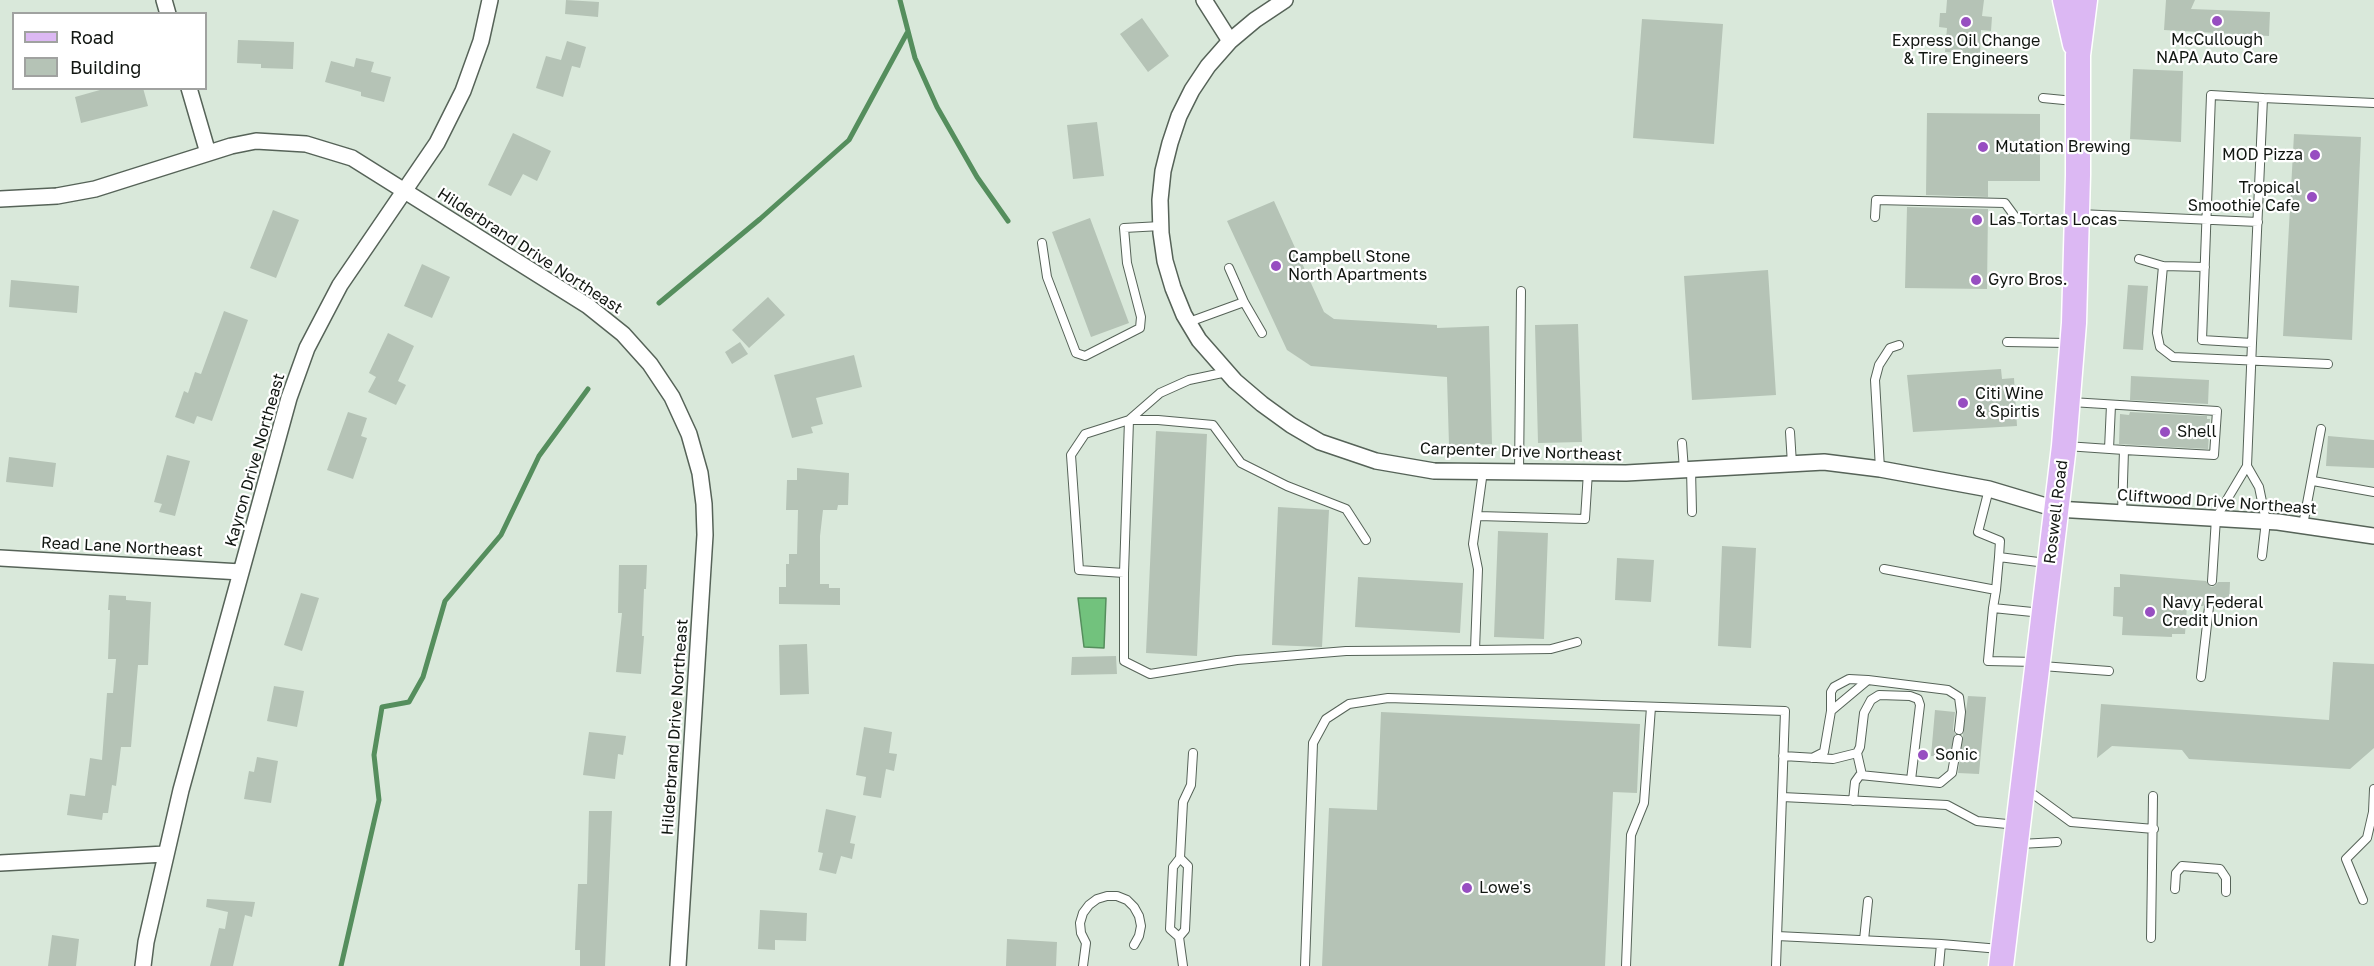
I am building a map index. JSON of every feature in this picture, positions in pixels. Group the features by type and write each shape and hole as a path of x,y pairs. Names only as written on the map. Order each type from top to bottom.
{"main road":[{"name":"Roswell Road","path":"2065,0 2078,55"},
{"name":"Roswell Road","path":"2002,957 2068,401 2077,218 2078,55 2085,0"}],"street":[{"name":"Kayron Drive Northeast","path":"143,966 180,790 289,398 308,348 340,285 437,143 463,91 481,41 490,0"},
{"path":"1204,0 1230,41"},
{"name":"Carpenter Drive Northeast","path":"1285,0 1255,20 1230,41 1208,66 1192,90 1179,116 1163,171 1160,200 1165,261 1173,288 1189,322 1199,340 1227,372 1262,404 1320,442 1388,463 1434,471 1687,470 1824,462 1880,469 1989,489 2056,509"},
{"path":"190,90 208,153"},
{"name":"Hilderbrand Drive Northeast","path":"0,199 57,196 95,189 231,146 256,141 306,144 352,158 588,306 623,334 650,364 667,389 689,434 700,473 704,504 705,535 678,966"},
{"name":"Cliftwood Drive Northeast","path":"2056,509 2266,521 2374,536"},
{"name":"Read Lane Northeast","path":"0,558 241,572"},
{"path":"0,863 165,854"}],"lane":[{"path":"2252,344 2202,340 2211,95 2374,103"},
{"path":"2043,98 2078,101"},
{"path":"2212,581 2216,518 2247,466 2263,98"},
{"path":"1875,217 1876,200 1887,200 2005,203 2016,218 2258,222"},
{"path":"1042,243 1047,277 1076,353 1085,356 1140,328 1141,317 1127,263 1124,228 1161,226"},
{"path":"2139,259 2163,266 2205,267"},
{"path":"2163,266 2157,333 2160,347 2173,357 2328,364"},
{"path":"1230,268 1244,302 1262,333"},
{"path":"1519,472 1521,291"},
{"path":"1189,322 1244,302"},
{"path":"2007,342 2072,343"},
{"path":"1880,469 1875,380 1879,364 1890,348 1899,345"},
{"path":"1227,372 1189,380 1160,393 1129,420 1124,573 1124,661 1150,674 1237,660 1346,651 1551,649 1577,642"},
{"path":"2064,446 2193,451 2214,455 2216,433 2217,411 2171,408 2146,411 2068,401"},
{"path":"2109,449 2111,405"},
{"path":"2171,408 2171,417"},
{"path":"2195,410 2195,418"},
{"path":"1124,573 1079,570 1071,455 1085,434 1129,420 1213,425 1241,463 1287,486 1346,509 1366,540"},
{"path":"2303,525 2321,429"},
{"path":"1790,432 1792,464"},
{"path":"1682,443 1692,512"},
{"path":"2122,513 2124,450"},
{"path":"2247,466 2259,487 2266,521 2262,556"},
{"path":"1475,650 1478,569 1473,544 1483,471"},
{"path":"1478,516 1585,519 1588,472"},
{"path":"2313,481 2374,492"},
{"path":"1989,489 1978,532 2000,541 1988,661 2109,671"},
{"path":"1999,557 2049,563"},
{"path":"1884,569 1996,590"},
{"path":"2201,677 2209,607"},
{"path":"1993,608 2044,613"},
{"path":"1811,758 1824,752 1831,711 1831,692 1840,682 1849,679 1948,690 1959,697 1961,712 1959,730"},
{"path":"1831,711 1868,680"},
{"path":"1910,696 1911,686"},
{"path":"1862,775 1857,753 1860,747 1864,713 1871,700 1879,695 1910,696 1918,699 1920,705 1911,780"},
{"path":"1305,966 1313,742 1326,719 1349,704 1388,698 1785,711 1776,966"},
{"path":"1626,966 1631,835 1644,803 1652,707"},
{"path":"1862,775 1940,783 1952,773 1958,739"},
{"path":"1183,966 1179,937 1170,929 1173,867 1180,858 1183,802 1191,785 1193,753"},
{"path":"1783,756 1833,759 1857,753"},
{"path":"1853,801 1855,782 1862,775"},
{"path":"2023,787 2071,822 2154,829"},
{"path":"2363,900 2346,859 2367,838 2373,812 2374,789"},
{"path":"2151,938 2153,796"},
{"path":"1782,797 1947,805 1977,821 2017,835 2057,842"},
{"path":"1179,937 1185,930 1188,866 1180,858"},
{"path":"2175,889 2176,873 2182,866 2220,869 2226,878 2226,892"},
{"path":"1083,966 1086,943 1080,923 1083,913 1097,899 1117,896 1127,900 1134,907 1141,926 1134,945"},
{"path":"1864,940 1868,901"},
{"path":"1777,936 1941,944 2002,957"},
{"path":"1939,966 1941,944"}],"shaded area":[{"path":"1078,598 1106,598 1104,648 1084,647"}],"building":[{"path":"566,0 599,2 598,17 565,14"},
{"name":"Express Oil Change & Tire Engineers","path":"1947,0 1984,0 1982,16 1992,17 1991,31 1981,30 1980,54 1945,52 1947,28 1939,27 1940,13 1946,13"},
{"name":"McCullough NAPA Auto Care","path":"2166,0 2195,0 2191,9 2270,12 2269,36 2164,30"},
{"path":"1142,18 1169,56 1148,72 1120,34"},
{"path":"1642,19 1723,24 1714,144 1633,138"},
{"path":"238,40 294,42 293,69 261,68 261,64 237,63"},
{"path":"567,41 586,47 580,68 572,66 563,97 536,88 546,56 561,60"},
{"path":"356,58 374,62 371,72 391,77 384,102 361,96 361,92 325,82 331,61 354,67"},
{"path":"2133,69 2183,71 2181,142 2130,139"},
{"path":"100,90 144,90 148,106 81,123 75,97"},
{"name":"Mutation Brewing","path":"1927,113 2040,114 2040,181 1988,181 1988,197 1926,195"},
{"path":"1097,122 1104,176 1073,179 1067,125"},
{"path":"513,133 551,151 537,181 523,174 511,196 488,185"},
{"path":"2294,134 2361,137 2352,340 2283,336"},
{"name":"Campbell Stone North Apartments","path":"1274,201 1324,312 1334,319 1437,325 1437,328 1489,326 1492,444 1449,445 1447,377 1311,366 1287,350 1227,221"},
{"path":"1907,207 1988,209 1987,289 1905,288"},
{"path":"273,210 299,220 276,278 250,268"},
{"path":"1090,218 1129,323 1091,337 1052,232"},
{"path":"422,264 450,277 432,318 404,306"},
{"path":"1768,270 1776,395 1692,400 1684,276"},
{"path":"11,280 79,286 77,313 9,307"},
{"path":"2128,285 2148,286 2143,350 2123,349"},
{"path":"768,297 785,315 749,348 732,330"},
{"path":"224,311 248,320 212,421 197,416 194,424 175,417 184,391 188,393 195,372 201,374"},
{"path":"1578,324 1582,442 1538,443 1535,325"},
{"path":"388,333 414,346 398,381 406,385 396,405 368,392 376,377 369,373"},
{"path":"740,342 748,354 732,364 725,352"},
{"path":"854,355 862,387 816,398 823,424 811,427 813,433 792,438 774,375"},
{"name":"Citi Wine & Spirtis","path":"2001,369 2002,379 2014,378 2017,426 1913,432 1907,375"},
{"path":"2131,376 2209,380 2208,404 2130,400"},
{"path":"348,412 367,418 361,436 367,438 353,479 327,470"},
{"name":"Shell","path":"2130,412 2207,416 2207,419 2210,419 2208,449 2119,444 2120,414 2129,415"},
{"path":"1156,431 1207,434 1197,656 1146,653"},
{"path":"2328,436 2374,440 2374,468 2326,466"},
{"path":"167,455 190,461 175,516 159,512 162,504 154,502"},
{"path":"9,457 56,463 53,487 6,482"},
{"path":"797,468 849,473 848,505 838,505 837,510 823,510 820,536 820,584 829,584 829,588 840,588 840,605 779,604 779,587 786,587 786,564 789,564 789,554 797,554 798,510 786,510 787,480 797,480"},
{"path":"1278,507 1329,510 1322,647 1272,645"},
{"path":"1498,531 1548,533 1544,639 1494,637"},
{"path":"1722,546 1756,548 1751,648 1718,646"},
{"path":"1617,558 1654,560 1651,602 1615,600"},
{"path":"619,565 647,565 641,674 616,672 622,613 618,613"},
{"name":"Navy Federal Credit Union","path":"2120,574 2206,581 2211,587 2218,582 2230,582 2229,607 2215,607 2209,601 2203,606 2187,606 2185,634 2172,634 2172,637 2122,635 2123,617 2113,616 2114,587 2120,587"},
{"path":"1358,577 1463,583 1460,633 1355,627"},
{"path":"301,593 319,598 302,651 284,645"},
{"path":"109,595 126,596 126,600 151,602 148,665 138,665 131,747 121,747 116,786 112,785 108,813 103,813 102,820 67,815 70,794 85,796 90,758 102,760 107,693 113,693 116,659 108,659"},
{"path":"807,644 809,694 780,695 779,645"},
{"path":"1116,656 1117,674 1071,675 1072,657"},
{"path":"2333,662 2374,664 2374,748 2350,769 2189,759 2182,750 2112,746 2097,758 2101,704 2329,720"},
{"path":"274,686 304,691 297,727 267,721"},
{"path":"1968,696 1986,697 1979,774 1958,773"},
{"path":"1935,710 1955,712 1953,729 1955,734 1949,757 1931,756"},
{"name":"Lowe's","path":"1381,712 1640,724 1637,793 1613,792 1605,966 1322,966 1329,808 1377,810"},
{"path":"864,727 892,732 889,753 897,754 894,771 886,769 881,798 863,795 866,777 856,775"},
{"path":"589,732 626,736 623,755 618,754 615,779 583,775"},
{"path":"257,757 278,761 271,803 244,799 249,771 254,772"},
{"path":"826,809 856,816 850,843 855,844 852,859 841,856 836,874 819,870 823,853 818,852"},
{"path":"589,811 612,811 605,966 580,966 580,950 575,950 578,884 587,884"},
{"path":"207,899 255,902 252,917 245,915 233,966 210,966 219,928 225,929 228,912 206,907"},
{"path":"760,910 807,913 806,941 775,940 775,950 758,949"},
{"path":"52,935 79,939 76,966 48,966"},
{"path":"1007,939 1057,942 1056,966 1006,966"}],"waterway":[{"path":"900,0 915,58 937,107 977,177 1008,221"},
{"path":"659,303 760,219 849,140 907,33"},
{"path":"341,966 379,800 374,755 382,707 409,702 423,677 445,601 501,535 539,456 588,389"}],"place":[{"name":"McCullough NAPA Auto Care","path":"2217,21"},
{"name":"Express Oil Change & Tire Engineers","path":"1966,22"},
{"name":"Mutation Brewing","path":"1983,147"},
{"name":"MOD Pizza","path":"2315,155"},
{"name":"Tropical Smoothie Cafe","path":"2312,197"},
{"name":"Las Tortas Locas","path":"1977,220"},
{"name":"Campbell Stone North Apartments","path":"1276,266"},
{"name":"Gyro Bros.","path":"1976,280"},
{"name":"Citi Wine & Spirtis","path":"1963,403"},
{"name":"Shell","path":"2165,432"},
{"name":"Navy Federal Credit Union","path":"2150,612"},
{"name":"Sonic","path":"1923,755"},
{"name":"Lowe's","path":"1467,888"}]}
